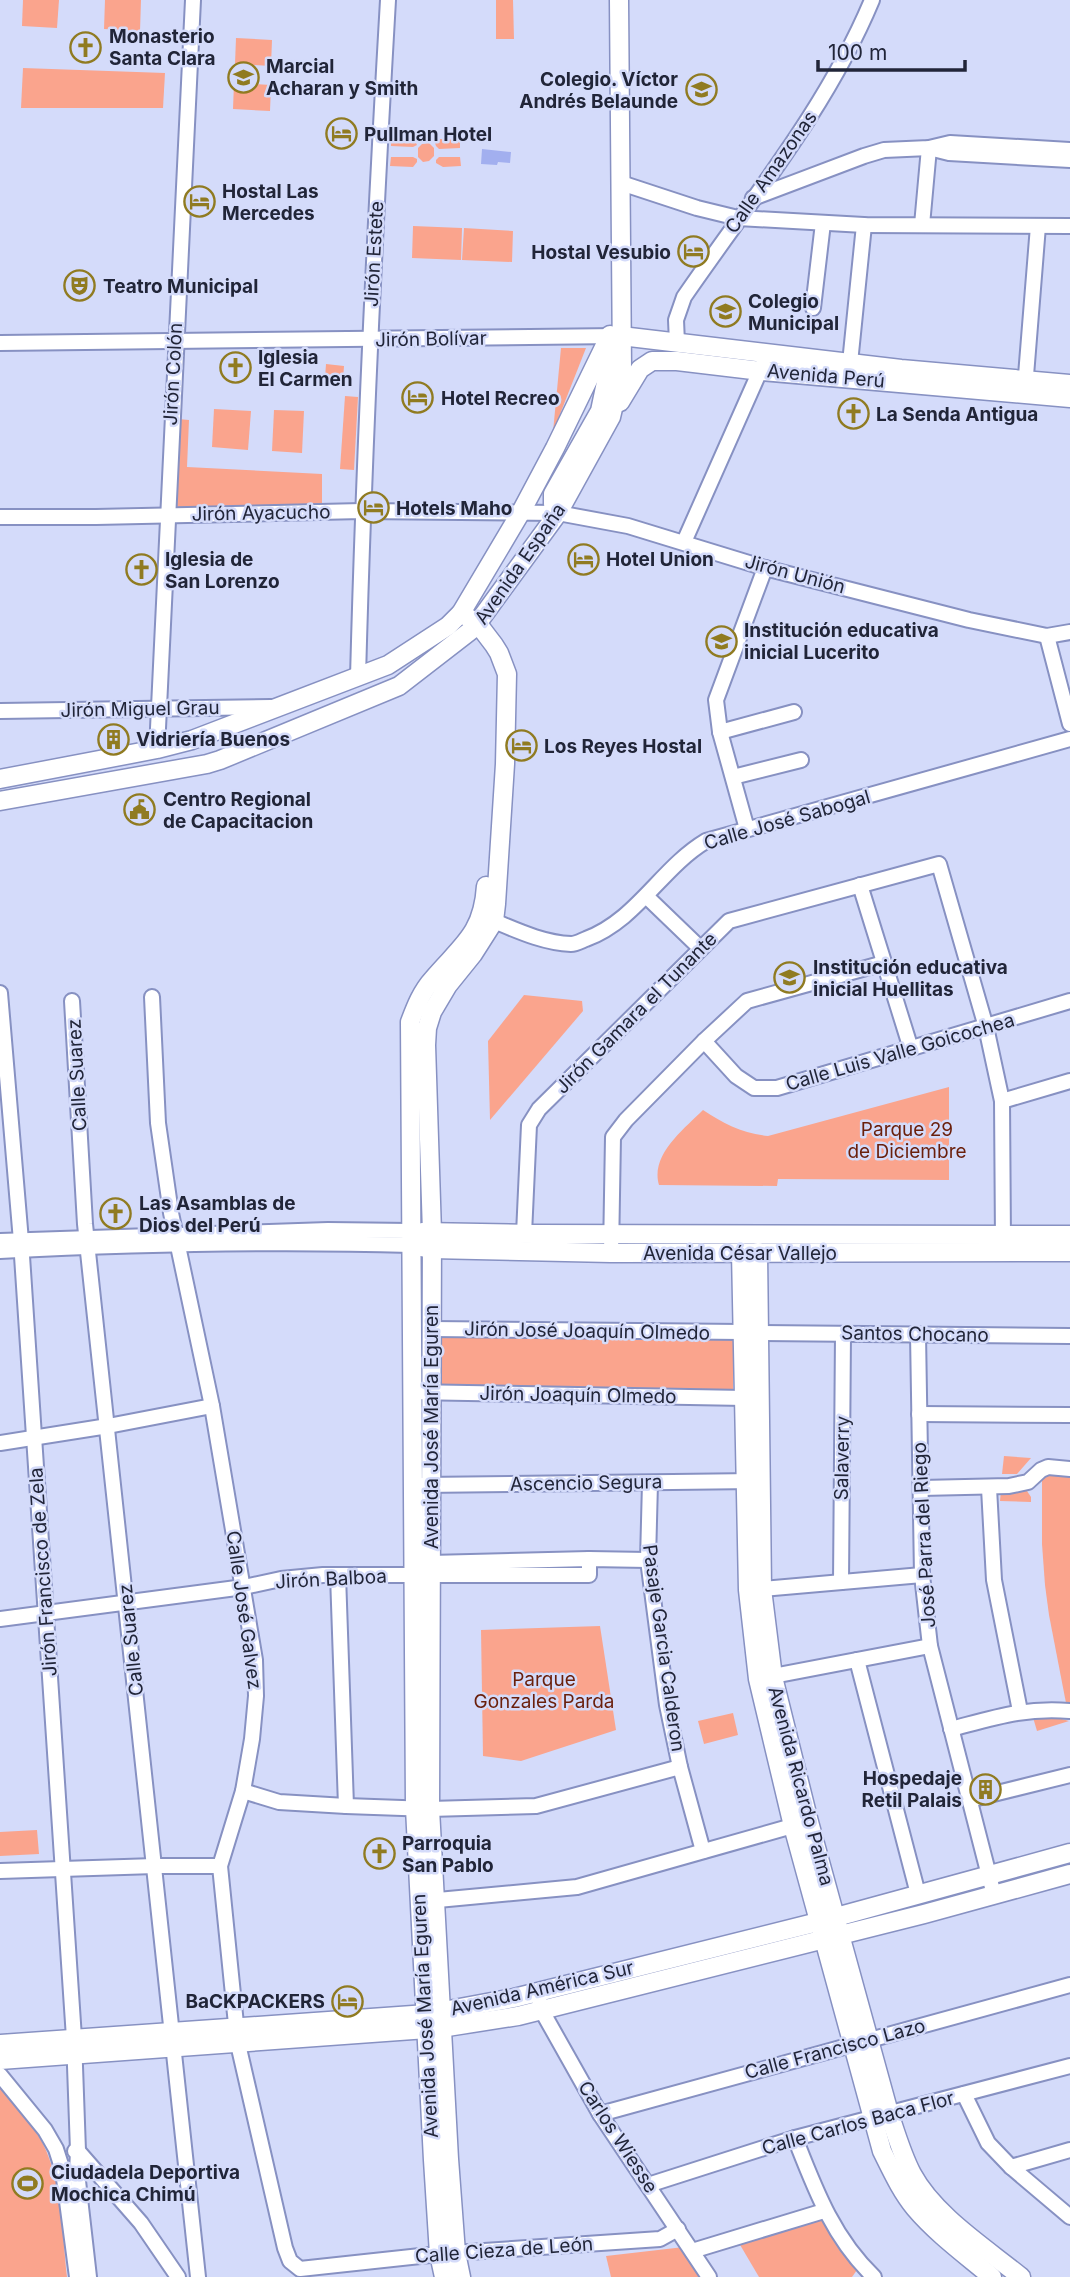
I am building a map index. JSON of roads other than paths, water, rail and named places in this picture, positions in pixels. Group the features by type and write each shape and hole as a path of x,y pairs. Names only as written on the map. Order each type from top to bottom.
{"main road":[{"name":"Avenida España","path":"0,801 207,764 398,686 474,628 558,513 611,417 622,370 615,336 609,0"},
{"name":"Avenida España","path":"0,779 192,740 388,664 448,626 458,616 521,512 615,336 621,183 619,0"},
{"name":"Avenida Perú","path":"615,336 677,343 764,362 1025,387 1070,398"},
{"path":"558,513 553,503 553,494 600,411 615,336"},
{"name":"Avenida Perú","path":"611,417 640,369 652,361 850,363 901,376"},
{"name":"Avenida Perú","path":"1025,387 1070,384"},
{"name":"Avenida José María Eguren","path":"444,2277 447,2254 412,1575 431,1393 431,1241 426,1045 432,1012 494,921 505,764 507,684 505,666 499,653 458,616"},
{"name":"Avenida José María Eguren","path":"422,1808 431,1569 411,1392 410,1022 422,994 471,937 485,902 498,671 474,628"},
{"path":"388,664 397,668 402,677 398,686"},
{"name":"Avenida César Vallejo","path":"431,1241 524,1234 612,1234 749,1244"},
{"name":"Avenida César Vallejo","path":"411,1238 611,1254 749,1244 1003,1243 1070,1235"},
{"name":"Avenida César Vallejo","path":"1003,1243 1070,1252"},
{"name":"Avenida Ricardo Palma","path":"749,1244 753,1481 748,1590 765,1678 801,1824 880,2116 882,2151 898,2185 914,2206 932,2226 992,2277"},
{"name":"Avenida Ricardo Palma","path":"750,1333 745,1398 762,1589 765,1678"},
{"name":"Avenida América Sur","path":"434,2021 537,1991 827,1919 1070,1853"},
{"name":"Avenida América Sur","path":"0,2060 74,2047 542,2011 1070,1874"},
{"name":"Avenida América Sur","path":"0,2044 74,2047"},
{"name":"Avenida Ricardo Palma","path":"880,2116 925,2194 943,2213 1021,2277"},
{"name":"Avenida José María Eguren","path":"447,2254 461,2277"}],"street":[{"name":"Jirón Colón","path":"157,749 193,0"},
{"name":"Jirón Estete","path":"358,677 362,511 388,0"},
{"name":"Calle Amazonas","path":"677,343 676,320 684,297 811,115 855,41 872,0"},
{"path":"753,198 884,150 929,148 950,143 1070,150"},
{"path":"929,148 949,153 1070,160"},
{"path":"922,225 929,148"},
{"path":"778,163 789,174 806,178"},
{"path":"621,183 697,208 738,218 823,228 864,225 1070,226"},
{"path":"850,363 864,225"},
{"path":"1025,387 1038,226"},
{"path":"813,308 823,228"},
{"name":"Jirón Bolívar","path":"0,343 615,336"},
{"path":"684,542 764,362"},
{"name":"Jirón Ayacucho","path":"0,517 362,511 521,512"},
{"name":"Jirón Unión","path":"521,512 558,513 628,526 765,568 969,620 1047,636 1070,632"},
{"path":"747,830 720,732 716,700 765,568"},
{"path":"1047,636 1070,724"},
{"name":"Jirón Miguel Grau","path":"0,710 280,707"},
{"path":"720,732 794,712"},
{"name":"Calle José Sabogal","path":"494,921 530,936 573,944 605,932 646,896 690,850 706,841 1070,739"},
{"path":"733,777 801,760"},
{"name":"Jirón Gamara el Tunante","path":"524,1234 529,1125 539,1109 729,921 939,864 986,1027"},
{"path":"860,885 911,1049"},
{"path":"646,896 701,948"},
{"path":"611,1254 613,1137 626,1120 747,1001 884,963"},
{"name":"Jirón Francisco de Zela","path":"0,993 21,1245 63,1869 74,2047 77,2172 89,2277"},
{"name":"Calle José Galvez","path":"152,997 158,1123 176,1239 212,1406 255,1661 256,1696 252,1739 243,1791 220,1866 237,2035 290,2261"},
{"name":"Calle Suarez","path":"72,1001 88,1242 198,2277"},
{"name":"Calle Luis Valle Goicochea","path":"704,1041 736,1076 754,1087 777,1088 1070,1002"},
{"path":"986,1027 1002,1101 1003,1243"},
{"path":"1002,1101 1070,1082"},
{"path":"0,1241 21,1245 328,1230 411,1238"},
{"path":"0,1251 21,1245"},
{"name":"Jirón José Joaquín Olmedo","path":"431,1329 750,1333"},
{"name":"Santos Chocano","path":"750,1333 1070,1336"},
{"name":"Salaverry","path":"841,1582 844,1334"},
{"name":"José Parra del Riego","path":"918,1334 922,1575 930,1646 994,1895"},
{"name":"Jirón Joaquín Olmedo","path":"411,1392 745,1398"},
{"path":"0,1443 212,1406"},
{"path":"919,1415 1070,1415"},
{"path":"921,1488 989,1488 1022,1484 1048,1467 1070,1469"},
{"name":"Ascencio Segura","path":"421,1485 753,1481"},
{"name":"Pasaje Garcia Calderon","path":"650,1483 648,1560 667,1705 680,1768 703,1851"},
{"path":"989,1488 994,1580 1020,1711"},
{"name":"Jirón Balboa","path":"0,1619 244,1587 281,1579 338,1575 412,1575 431,1569 589,1575 589,1559 648,1560"},
{"path":"338,1575 346,1806"},
{"path":"762,1589 922,1575"},
{"path":"765,1678 930,1646"},
{"path":"857,1660 918,1894"},
{"path":"951,1729 1020,1711 1070,1711"},
{"path":"243,1791 279,1802 346,1806 536,1806 680,1768"},
{"path":"969,1800 1070,1775"},
{"path":"427,1901 577,1887 801,1824"},
{"path":"0,1871 220,1866"},
{"name":"Calle Francisco Lazo","path":"600,2114 1070,1985"},
{"name":"Carlos Wiesse","path":"537,1991 542,2011 600,2114 709,2277"},
{"name":"Calle Carlos Baca Flor","path":"648,2185 795,2138 1070,2066"},
{"path":"0,2075 57,2149 63,2171 77,2277"},
{"path":"964,2094 988,2143 1011,2167 1070,2217"},
{"path":"795,2138 824,2211 842,2240 874,2277"},
{"path":"57,2149 78,2151 141,2223 178,2277"},
{"path":"1011,2167 1070,2150"},
{"path":"692,2250 824,2211"},
{"name":"Calle Cieza de León","path":"290,2261 300,2269 447,2254 660,2239 678,2229"}],"water":[{"path":"482,149 511,152 510,163 481,164"}],"place":[{"name":"Monasterio Santa Clara","path":"86,47"},
{"name":"Marcial Acharan y Smith","path":"243,77"},
{"name":"Colegio. Víctor Andrés Belaunde","path":"701,90"},
{"name":"Pullman Hotel","path":"341,134"},
{"name":"Hostal Las Mercedes","path":"199,202"},
{"name":"Hostal Vesubio","path":"694,252"},
{"name":"Teatro Municipal","path":"80,286"},
{"name":"Colegio Municipal","path":"725,312"},
{"name":"Iglesia El Carmen","path":"235,368"},
{"name":"Hotel Recreo","path":"418,398"},
{"name":"La Senda Antigua","path":"853,414"},
{"name":"Hotels Maho","path":"373,508"},
{"name":"Hotel Union","path":"583,559"},
{"name":"Iglesia de San Lorenzo","path":"142,570"},
{"name":"Institución educativa inicial Lucerito","path":"721,641"},
{"name":"Vidriería Buenos","path":"113,739"},
{"name":"Los Reyes Hostal","path":"521,746"},
{"name":"Centro Regional de Capacitacion","path":"140,810"},
{"name":"Institución educativa inicial Huellitas","path":"790,978"},
{"name":"Las Asamblas de Dios del Perú","path":"116,1214"},
{"name":"Hospedaje Retil Palais","path":"985,1789"},
{"name":"Parroquia San Pablo","path":"379,1854"},
{"name":"BaCKPACKERS","path":"348,2001"},
{"name":"Ciudadela Deportiva Mochica Chimú","path":"28,2183"}],"park label":[{"name":"Parque 29 de Diciembre","path":"907,1140"},
{"name":"Parque Gonzales Parda","path":"544,1690"}]}
